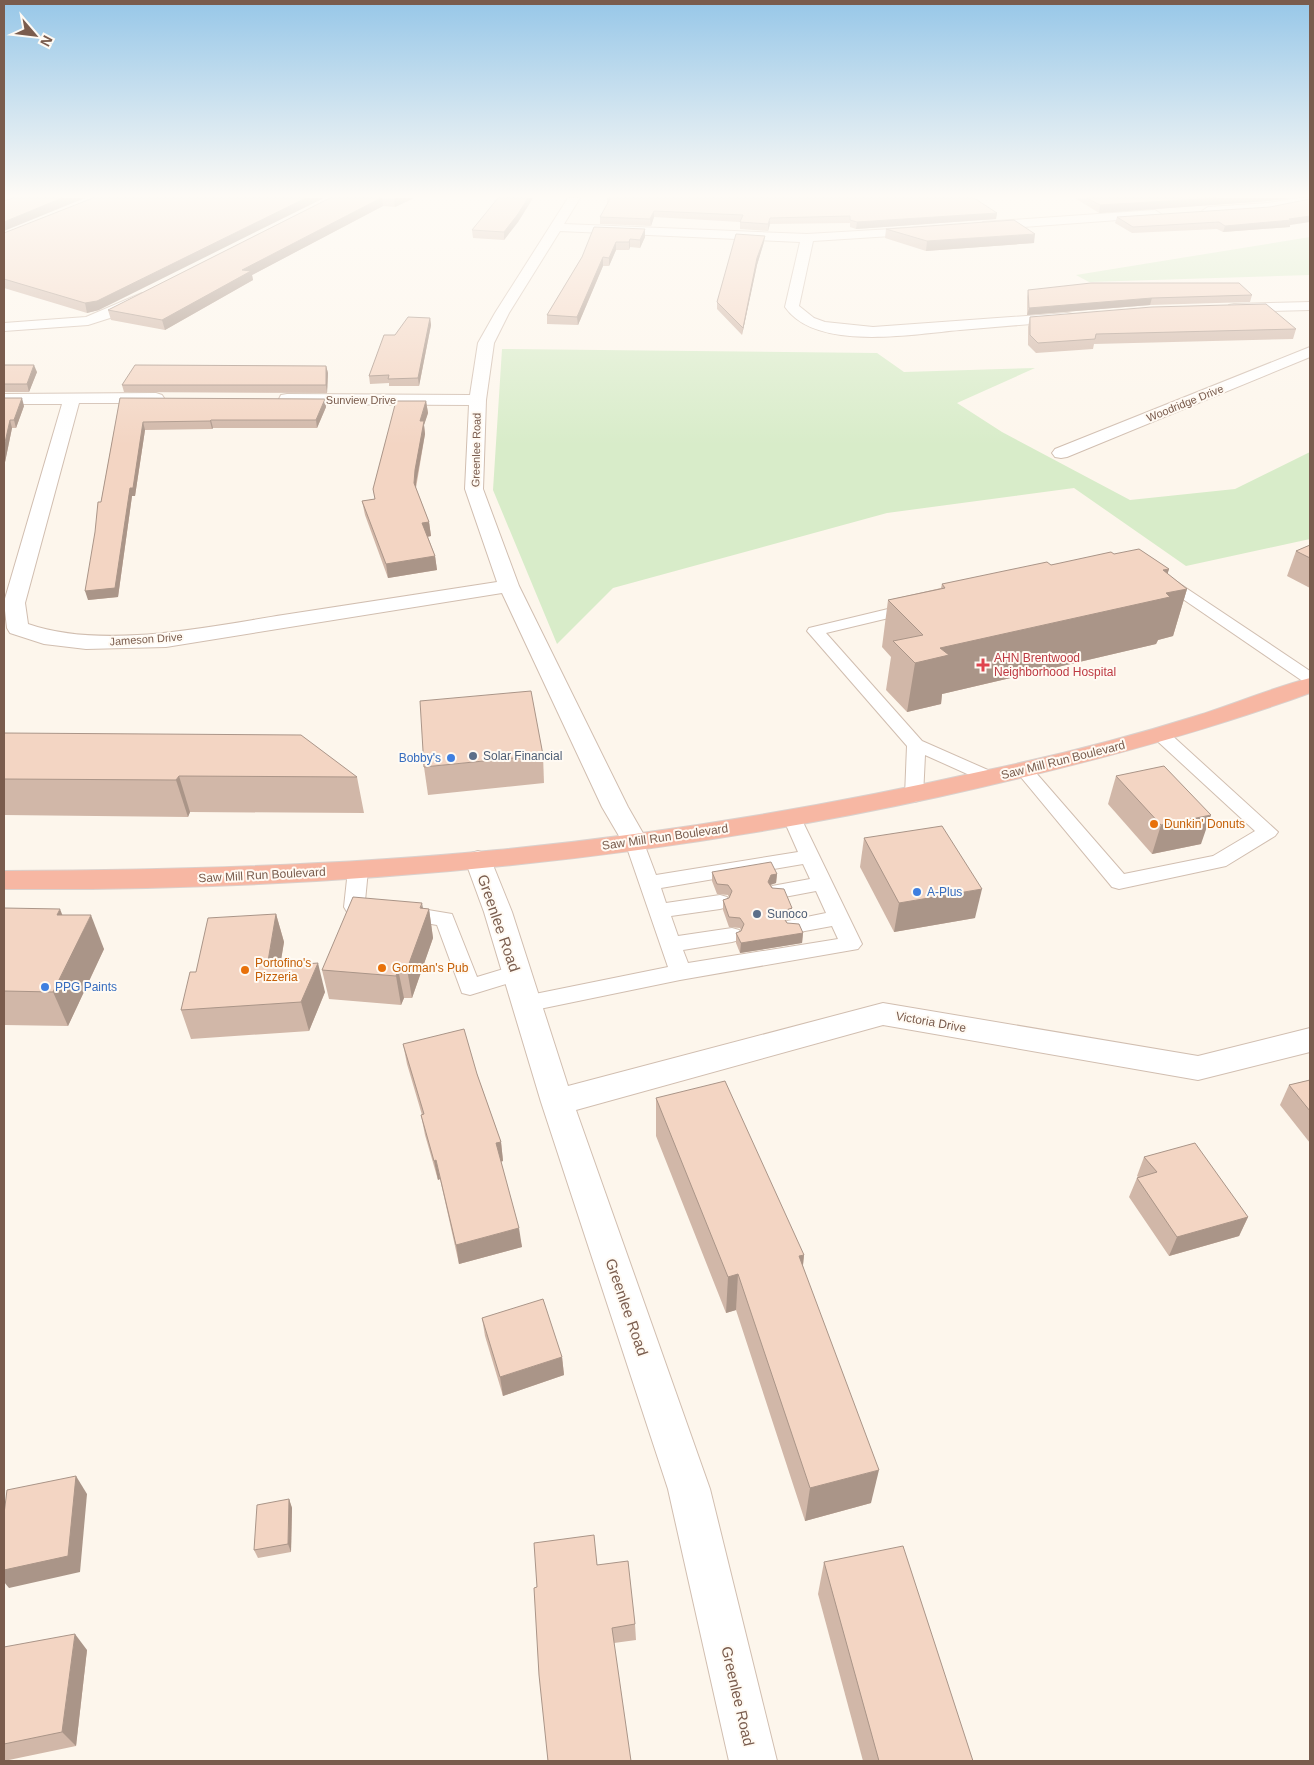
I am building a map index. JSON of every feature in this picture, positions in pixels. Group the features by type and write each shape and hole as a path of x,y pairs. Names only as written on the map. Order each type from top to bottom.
{"highway":[{"name":"Saw Mill Run Boulevard","path":"4,880 118,881 358,870 551,854 636,842 792,818 914,796 1024,770 1160,734 1276,698 1310,685"}],"street":[{"name":"Greenlee Road","path":"523,280 486,343 478,400 474,490 509,586 615,807 636,842"},
{"path":"798,280 792,307 797,316 812,323 860,332 884,332 1081,316"},
{"path":"4,327 88,321 105,316 156,289"},
{"path":"1216,309 1310,306"},
{"name":"Woodridge Drive","path":"1061,453 1310,352"},
{"name":"Jameson Drive","path":"72,398 14,603 18,628 44,637 86,642 166,640 509,586"},
{"path":"4,399 171,398"},
{"name":"Sunview Drive","path":"270,399 478,400"},
{"name":"Greenlee Road","path":"478,860 498,912 557,1102 689,1489 753,1761"},
{"name":"Victoria Drive","path":"557,1102 883,1014 1198,1068 1310,1040"}],"lane":[{"path":"1148,569 1310,678"},
{"path":"929,604 815,631 916,745 990,778"},
{"path":"1024,770 1119,882 1219,861 1268,832 1160,734"},
{"path":"914,796 916,745"},
{"path":"358,870 354,907 445,918 470,987 521,988 680,972 851,944 792,818"},
{"path":"636,842 680,972"},
{"path":"649,883 810,856"},
{"path":"779,891 823,883"},
{"path":"659,911 720,902"},
{"path":"794,926 838,918"},
{"path":"670,945 732,935"}],"green space":[{"path":"1086,280 1141,280 1089,282"},
{"path":"502,349 877,353 904,372 1035,368 957,403 1002,432 1130,500 1235,489 1310,452 1310,539 1186,566 1074,488 887,513 613,588 557,644 493,490"}],"building":[{"path":"9,280 139,280 97,301 85,303"},
{"path":"167,280 234,280 162,320 108,310"},
{"path":"568,280 593,280 577,317 547,315"},
{"path":"723,280 753,280 743,328 717,302"},
{"path":"1091,283 1239,283 1252,295 1152,298 1029,308 1028,290"},
{"path":"1266,304 1296,329 1096,334 1095,339 1038,343 1030,335 1030,317 1152,307"},
{"path":"408,317 430,318 418,378 388,379 389,375 369,376 384,335 395,335"},
{"path":"4,365 34,365 27,384 4,384"},
{"path":"135,365 326,366 326,385 122,385"},
{"path":"4,398 22,398 14,420 10,420 4,447"},
{"path":"120,398 325,399 316,420 143,422 133,488 130,488 115,588 85,591 98,502 101,502"},
{"path":"396,401 426,401 420,421 424,421 414,483 429,522 422,523 435,556 386,564 362,501 375,499 373,489"},
{"path":"1310,545 1310,558 1296,551"},
{"path":"1139,549 1169,569 1163,570 1187,589 1166,593 1170,597 940,648 949,655 915,663 893,641 923,635 888,600 945,588 942,584 1047,562 1051,565 1111,552 1114,554"},
{"path":"531,691 543,755 424,767 420,701"},
{"path":"4,733 301,735 357,777 179,776 176,780 4,779"},
{"path":"1164,766 1211,815 1161,825 1116,776"},
{"path":"942,826 982,889 899,903 864,838"},
{"name":"Sunoco","path":"771,862 777,874 771,875 768,882 772,888 784,889 792,908 786,910 783,917 787,923 799,924 803,933 741,943 736,933 741,931 744,924 740,918 729,917 723,900 729,898 732,891 728,885 717,884 712,872"},
{"path":"353,897 422,903 420,908 429,909 407,969 398,969 396,976 322,970"},
{"path":"4,908 60,909 57,915 91,915 53,992 4,991"},
{"path":"276,914 267,967 318,963 301,1002 181,1010 190,972 196,972 208,918"},
{"path":"464,1029 477,1074 501,1142 496,1143 519,1228 456,1245 436,1160 434,1161 421,1115 424,1114 403,1044"},
{"path":"1310,1080 1310,1111 1289,1085"},
{"path":"725,1081 804,1255 799,1256 879,1470 810,1488 738,1274 728,1277 656,1098"},
{"path":"1195,1143 1248,1217 1177,1237 1137,1178 1157,1172 1144,1157"},
{"path":"543,1299 562,1357 500,1377 482,1318"},
{"path":"76,1476 68,1556 4,1570 4,1514 7,1490"},
{"path":"289,1499 288,1544 254,1550 257,1505"},
{"path":"594,1535 597,1565 628,1561 635,1624 612,1628 631,1761 548,1761 539,1675 534,1588 537,1587 534,1543"},
{"path":"903,1546 973,1761 879,1761 824,1562"},
{"path":"75,1634 62,1732 4,1744 4,1647"}],"place":[{"name":"AHN Brentwood Neighborhood Hospital","path":"983,665"},
{"name":"Solar Financial","path":"473,756"},
{"name":"Bobby's","path":"451,758"},
{"name":"Dunkin' Donuts","path":"1154,824"},
{"name":"A-Plus","path":"917,892"},
{"name":"Sunoco","path":"757,914"},
{"name":"Gorman's Pub","path":"382,968"},
{"name":"Portofino's Pizzeria","path":"245,970"},
{"name":"PPG Paints","path":"45,987"}]}
